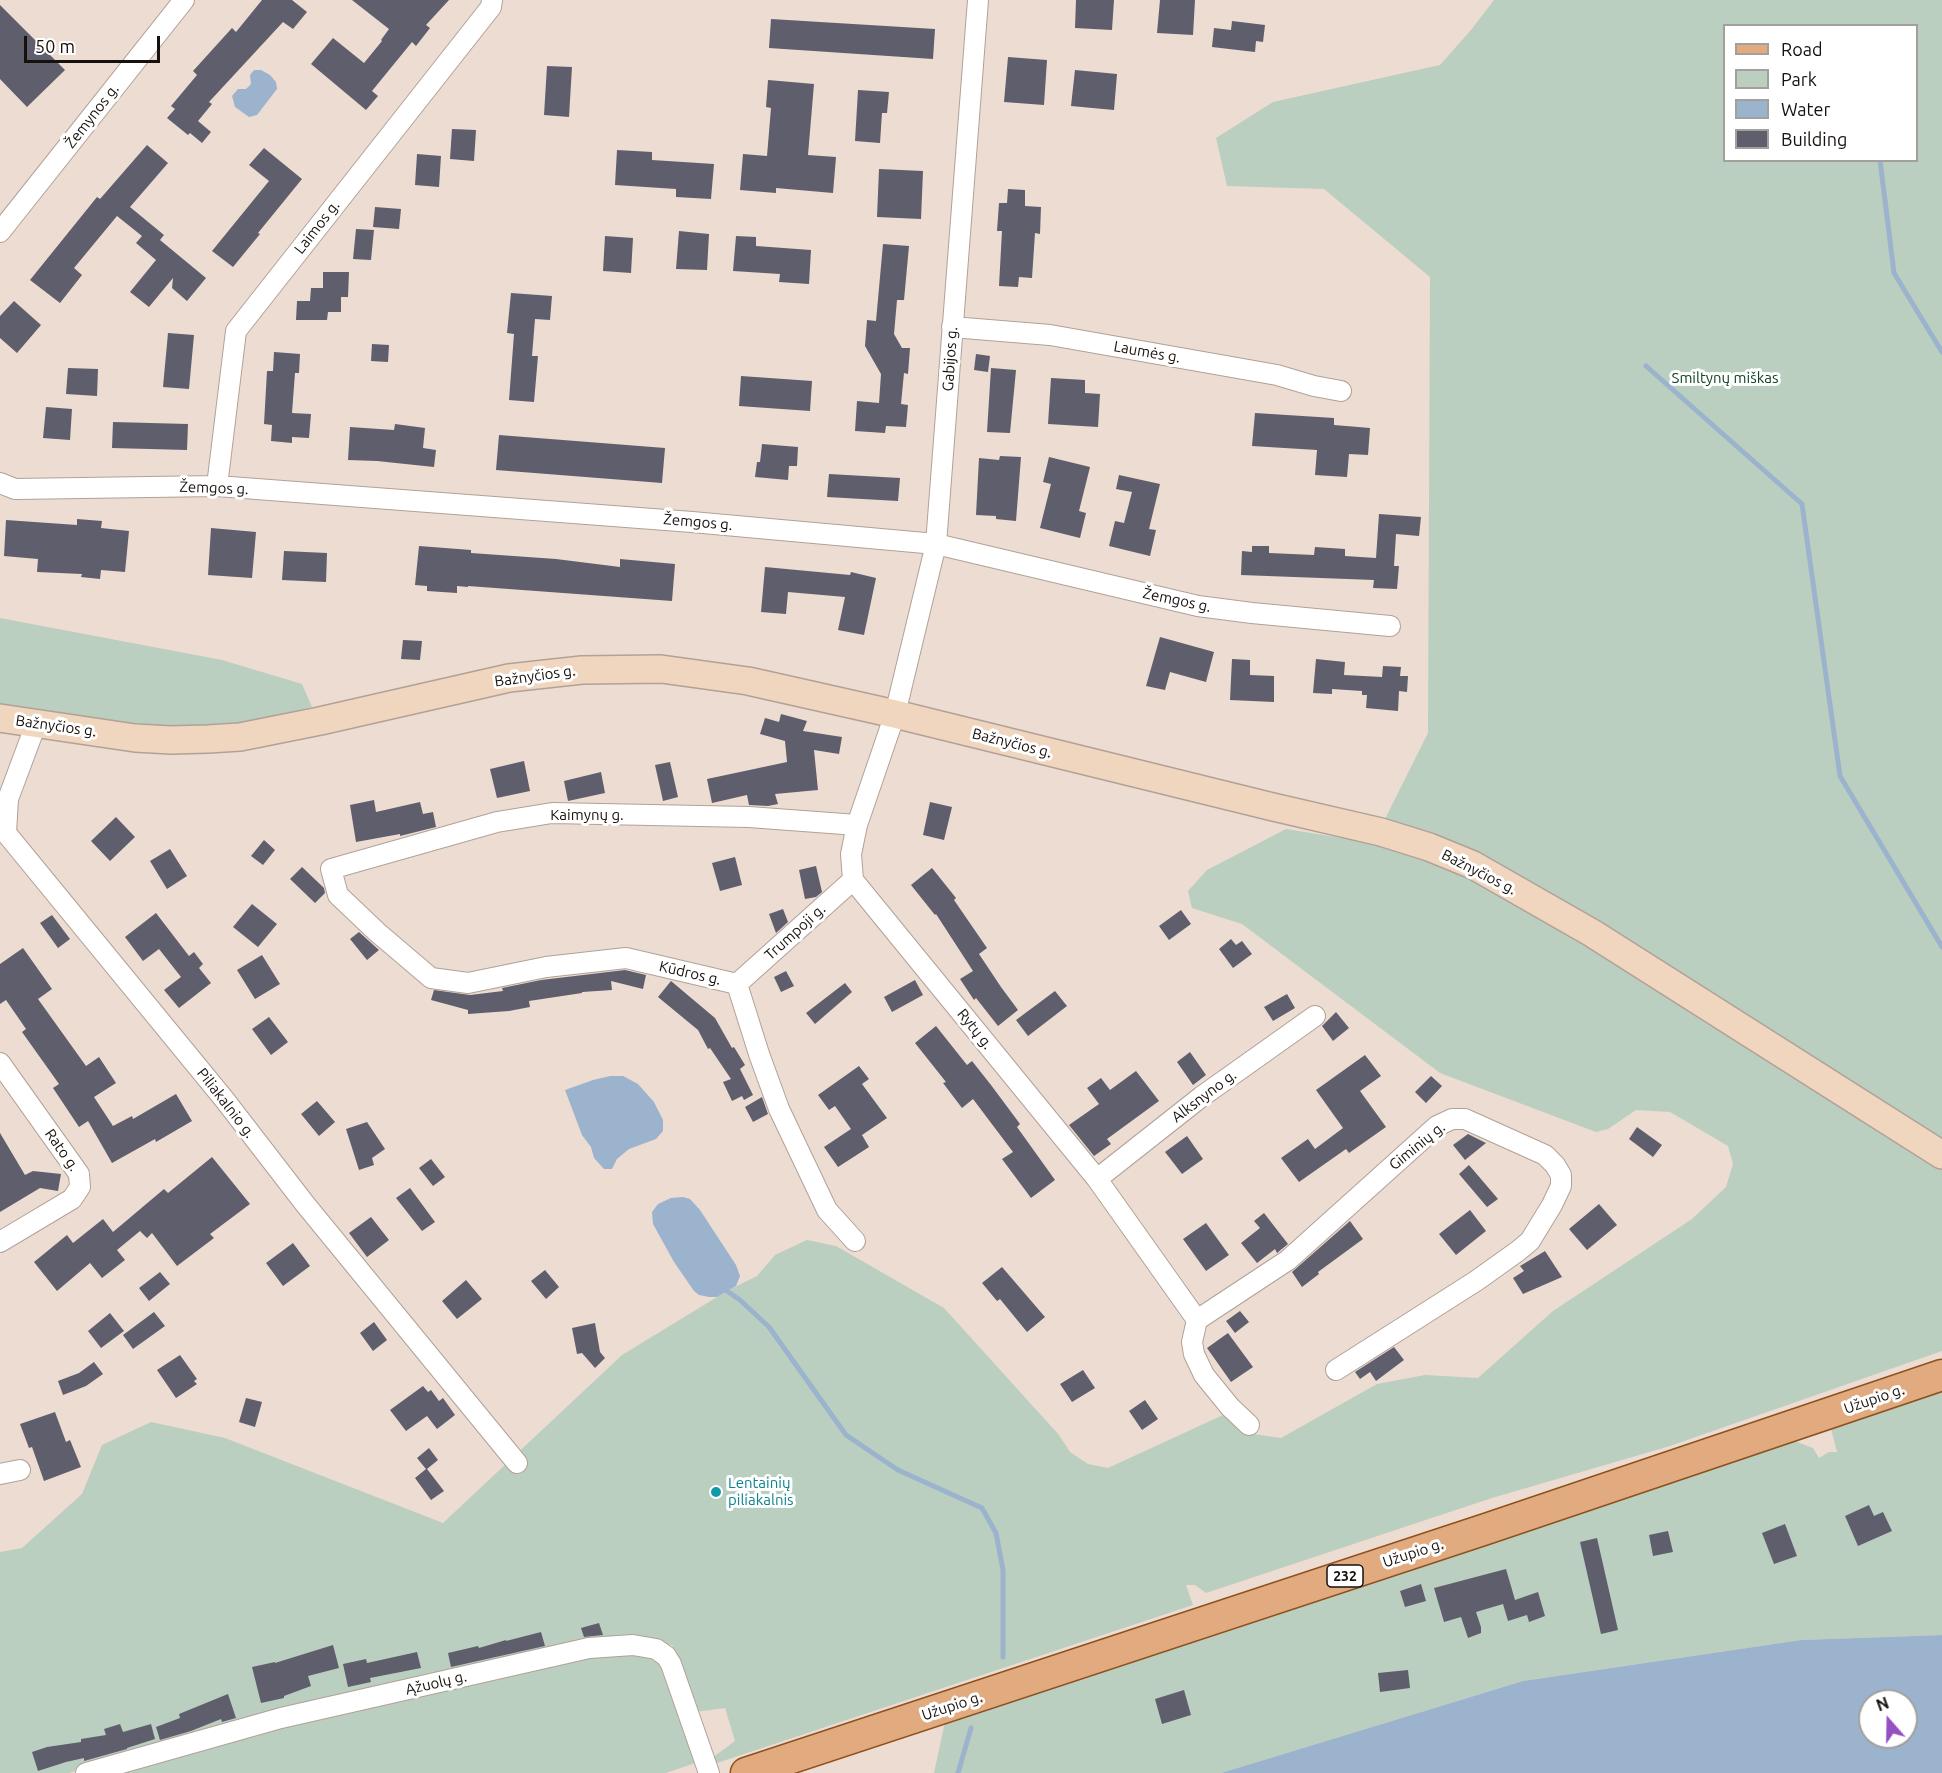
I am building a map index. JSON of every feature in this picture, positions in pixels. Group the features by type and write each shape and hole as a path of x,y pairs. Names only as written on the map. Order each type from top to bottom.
{"main road":[{"name":"Bažnyčios g.","path":"0,718 135,738 171,740 240,736 509,678 582,670 661,669 748,681 895,714 1381,832 1429,847 1473,865 1592,933 1942,1155"},
{"name":"Užupio g.","path":"746,1773 1441,1544 1942,1375"}],"street":[{"name":"Žemynos g.","path":"0,232 184,0"},
{"name":"Laimos g.","path":"217,486 236,330 491,7 492,0"},
{"name":"Gabijos g.","path":"895,714 936,544 978,0"},
{"name":"Laumės g.","path":"952,327 1050,335 1277,375 1314,386 1341,390"},
{"name":"Žemgos g.","path":"0,483 15,489 217,486 693,522 936,544 1198,606 1390,626"},
{"path":"853,880 850,854 895,714"},
{"name":"Piliakalnio g.","path":"36,724 8,799 6,833 517,1463"},
{"name":"Kaimynų g.","path":"377,932 339,895 331,869 497,822 552,813 750,817 858,825"},
{"name":"Trumpoji g.","path":"737,984 853,880"},
{"name":"Rytų g.","path":"853,880 1097,1179 1197,1320"},
{"name":"Kūdros g.","path":"377,932 430,978 468,983 546,967 626,958 737,984 779,1109 827,1210 855,1241"},
{"name":"Alksnyno g.","path":"1097,1179 1201,1096 1315,1016"},
{"name":"Rato g.","path":"0,1064 80,1174 80,1186 72,1199 0,1242"},
{"name":"Giminių g.","path":"1197,1320 1288,1260 1437,1126 1452,1119 1465,1119 1545,1155 1555,1165 1561,1175 1561,1186 1530,1240 1476,1281 1336,1370"},
{"path":"1197,1320 1192,1342 1194,1354 1204,1376 1249,1425"},
{"path":"0,1474 20,1470"},
{"name":"Ąžuolų g.","path":"86,1773 281,1718 589,1648 633,1645 656,1649 666,1656 671,1664 709,1773"}],"green space":[{"name":"Smiltynų miškas","path":"1494,0 1942,0 1942,1351 1670,1446 1492,1498 1206,1593 1195,1585 1186,1585 1193,1605 714,1764 712,1758 735,1741 725,1708 695,1712 672,1645 637,1641 150,1750 69,1773 0,1773 0,1552 22,1548 82,1494 102,1445 151,1422 225,1438 443,1523 622,1355 727,1291 757,1276 775,1255 807,1240 836,1246 944,1308 1059,1435 1070,1452 1088,1464 1108,1468 1223,1415 1246,1433 1281,1438 1377,1384 1425,1375 1478,1378 1553,1311 1692,1219 1726,1187 1733,1164 1728,1146 1670,1112 1636,1110 1608,1129 1596,1132 1440,1073 1242,924 1192,908 1188,891 1207,870 1286,829 1373,843 1428,733 1430,277 1324,189 1227,186 1216,138 1273,102 1440,65"},
{"path":"0,618 222,660 302,684 312,707 241,724 172,728 0,706"},
{"path":"1942,1390 1942,1635 1801,1640 1523,1681 1221,1773 934,1773 945,1722 1208,1638 1792,1440 1813,1448 1819,1458 1829,1452 1837,1452 1830,1425"},
{"path":"638,1651 656,1660 665,1673 698,1762 666,1773 106,1773 267,1726 578,1655"}],"water":[{"path":"254,70 261,70 270,75 276,82 277,89 257,115 249,117 235,107 232,96 238,89 246,89 251,84 250,75"},
{"path":"610,1076 623,1076 638,1084 654,1102 663,1120 663,1131 656,1139 629,1149 617,1159 612,1169 604,1169 594,1158 591,1147 582,1135 565,1090"},
{"path":"671,1198 690,1199 700,1210 736,1265 740,1276 736,1286 717,1297 699,1295 694,1291 674,1262 653,1224 652,1212 658,1204"},
{"path":"1942,1635 1942,1773 1221,1773 1523,1681 1801,1640"}],"building":[{"path":"262,0 292,0 307,12 293,29 283,22 209,102 212,104 198,121 211,132 202,143 167,118 175,109 171,106 197,75 193,71 232,28 236,32"},
{"path":"352,0 449,0 426,25 430,28 416,46 412,42 372,91 378,96 366,110 311,64 333,38 364,63 382,41 389,29"},
{"path":"1076,0 1114,0 1112,30 1075,28"},
{"path":"1160,0 1195,0 1193,35 1157,33"},
{"path":"0,5 65,70 27,107 0,79"},
{"path":"771,19 935,29 933,59 769,48"},
{"path":"1232,21 1265,25 1263,42 1256,41 1255,52 1212,47 1214,28 1231,30"},
{"path":"1008,57 1047,60 1044,105 1004,102"},
{"path":"547,66 572,67 569,117 544,115"},
{"path":"1075,70 1117,74 1114,110 1071,106"},
{"path":"768,80 814,84 808,155 836,157 833,193 776,188 776,193 740,190 743,154 767,156 771,108 766,107"},
{"path":"858,90 889,92 887,113 882,113 880,143 855,141"},
{"path":"452,129 476,130 474,161 450,159"},
{"path":"147,145 168,163 130,207 164,235 160,240 206,278 187,301 172,288 173,278 149,307 130,292 156,260 136,243 142,236 117,216 74,268 82,275 60,303 30,280 97,197 100,199"},
{"path":"264,148 302,179 233,267 212,251 269,181 249,165"},
{"path":"617,150 652,152 652,160 714,164 711,199 676,197 676,189 615,185"},
{"path":"417,154 441,156 439,187 415,185"},
{"path":"879,169 923,171 921,219 877,217"},
{"path":"1008,189 1025,190 1025,206 1041,207 1040,234 1035,233 1032,278 1019,277 1018,287 999,286 1002,231 997,231 999,203 1007,203"},
{"path":"375,207 401,209 399,229 373,227"},
{"path":"356,229 374,230 371,260 353,259"},
{"path":"679,231 709,234 707,270 676,269"},
{"path":"605,236 633,238 631,273 603,271"},
{"path":"736,236 756,237 756,246 811,250 809,284 779,282 780,274 733,271"},
{"path":"883,244 909,246 904,300 897,300 894,334 902,348 910,348 908,374 904,373 901,404 908,405 906,427 886,426 885,433 855,431 857,401 879,403 881,374 865,346 867,320 876,321"},
{"path":"323,272 349,272 348,297 341,297 341,312 328,312 327,320 296,320 297,301 310,301 311,288 323,288"},
{"path":"511,293 552,296 550,320 535,319 532,356 538,356 534,402 509,400 514,334 507,333"},
{"path":"14,301 41,325 17,353 0,338 0,316"},
{"path":"168,333 194,335 189,389 163,387"},
{"path":"372,344 389,345 388,362 371,361"},
{"path":"274,352 300,354 299,373 295,373 292,413 311,414 309,438 292,437 292,443 271,441 272,425 264,424 267,371 273,371"},
{"path":"976,354 990,356 988,372 974,370"},
{"path":"68,368 98,369 97,396 66,394"},
{"path":"991,368 1016,370 1010,433 987,432"},
{"path":"741,376 812,381 810,411 739,406"},
{"path":"1051,378 1085,380 1085,393 1100,394 1098,427 1048,424"},
{"path":"46,407 72,409 70,440 43,438"},
{"path":"1255,413 1334,418 1334,425 1370,428 1368,455 1349,454 1347,477 1315,475 1317,450 1252,446"},
{"path":"113,422 188,424 187,450 112,448"},
{"path":"395,424 425,428 423,448 436,450 434,467 348,460 350,427 394,430"},
{"path":"499,435 665,448 662,483 496,470"},
{"path":"762,444 798,447 797,466 789,466 788,480 755,477"},
{"path":"1000,456 1021,457 1016,521 996,519 996,516 976,515 979,458 999,460"},
{"path":"1049,457 1090,467 1079,511 1086,513 1080,538 1040,528 1051,484 1043,482"},
{"path":"829,474 900,478 898,501 827,497"},
{"path":"1119,475 1160,484 1149,529 1156,530 1150,556 1109,546 1115,521 1124,523 1132,492 1116,489"},
{"path":"1379,514 1421,517 1419,536 1396,534 1394,566 1399,566 1397,589 1373,588 1374,580 1241,575 1242,551 1252,552 1252,546 1269,546 1269,553 1314,555 1315,547 1345,549 1345,556 1376,558"},
{"path":"77,519 102,521 101,528 129,531 125,572 101,570 100,579 81,577 82,574 37,572 38,559 4,556 6,520 77,525"},
{"path":"211,528 256,532 252,578 208,575"},
{"path":"419,546 620,567 620,559 675,564 672,601 468,586 457,586 457,593 427,591 427,586 415,585"},
{"path":"284,551 327,553 326,582 282,580"},
{"path":"765,567 850,575 851,572 876,578 864,635 838,630 845,597 788,592 786,614 761,612"},
{"path":"1160,637 1214,652 1206,682 1170,672 1165,690 1146,686"},
{"path":"403,640 422,641 420,660 401,659"},
{"path":"1232,659 1250,660 1250,675 1274,676 1274,702 1230,700"},
{"path":"1316,659 1345,662 1344,675 1382,677 1383,666 1401,667 1400,676 1408,676 1407,692 1399,691 1398,711 1366,708 1367,695 1362,695 1362,691 1332,689 1332,694 1313,693"},
{"path":"781,714 807,721 803,731 842,737 839,754 814,750 818,790 775,794 778,804 768,806 749,805 747,795 712,803 707,779 787,762 785,741 760,734 765,718 779,722"},
{"path":"524,761 530,791 497,798 490,769"},
{"path":"670,762 678,797 663,801 655,765"},
{"path":"601,772 605,793 568,801 564,781"},
{"path":"374,800 376,812 420,802 423,814 433,812 436,827 400,836 400,834 356,842 350,805"},
{"path":"930,802 952,807 944,840 923,835"},
{"path":"116,817 135,837 110,861 91,841"},
{"path":"264,840 275,850 263,865 251,856"},
{"path":"170,849 187,876 167,889 150,861"},
{"path":"735,857 742,885 720,891 712,863"},
{"path":"816,866 822,892 816,897 805,899 799,870"},
{"path":"302,867 324,888 325,893 315,903 290,879"},
{"path":"932,868 956,898 954,900 987,948 979,954 1018,1010 998,1026 976,998 974,1000 960,979 973,971 936,914 911,885"},
{"path":"252,904 277,924 258,947 233,927"},
{"path":"783,909 788,922 776,933 769,914"},
{"path":"1181,910 1191,924 1169,940 1159,926"},
{"path":"156,913 189,956 194,952 203,964 199,968 211,983 179,1008 164,990 181,977 159,949 143,961 125,937"},
{"path":"52,915 70,939 58,948 40,923"},
{"path":"359,932 379,950 367,960 350,939"},
{"path":"1231,939 1236,945 1242,941 1252,954 1233,968 1219,949"},
{"path":"23,948 52,989 38,999 86,1066 99,1057 116,1083 94,1097 113,1126 132,1116 133,1119 176,1094 192,1121 156,1142 155,1139 112,1163 88,1121 79,1127 53,1088 59,1084 22,1032 26,1029 6,1000 0,1004 0,964"},
{"path":"262,955 280,984 255,999 237,970"},
{"path":"625,970 646,975 643,989 611,981 612,990 582,992 529,1001 530,1007 509,1011 468,1014 468,1010 431,1000 434,990 470,995 503,991 502,988 541,980"},
{"path":"786,971 794,986 781,992 774,977"},
{"path":"915,980 923,995 892,1012 884,997"},
{"path":"671,981 715,1018 732,1048 734,1047 745,1065 740,1069 753,1095 744,1100 742,1096 732,1101 723,1082 731,1079 710,1048 708,1049 698,1030 658,997"},
{"path":"845,983 852,992 815,1024 806,1013"},
{"path":"1055,991 1067,1006 1028,1036 1016,1020"},
{"path":"1287,994 1295,1008 1273,1021 1264,1007"},
{"path":"1336,1012 1349,1028 1333,1041 1322,1026"},
{"path":"269,1017 288,1042 271,1055 252,1029"},
{"path":"936,1026 967,1065 972,1061 991,1085 1020,1124 1017,1127 1055,1180 1031,1198 1002,1159 1013,1152 973,1099 962,1108 943,1083 946,1082 915,1043"},
{"path":"1190,1052 1206,1075 1193,1085 1177,1062"},
{"path":"1365,1055 1381,1076 1360,1091 1386,1127 1349,1153 1346,1149 1299,1182 1281,1158 1308,1139 1315,1149 1343,1128 1316,1090"},
{"path":"859,1066 869,1079 862,1084 887,1118 862,1135 869,1147 838,1167 824,1147 851,1129 835,1106 829,1110 818,1095"},
{"path":"1136,1071 1159,1101 1107,1139 1111,1144 1094,1156 1069,1125 1099,1104 1087,1088 1101,1078 1110,1090"},
{"path":"1431,1076 1442,1086 1426,1103 1415,1092"},
{"path":"762,1097 768,1114 753,1122 745,1107"},
{"path":"317,1101 335,1122 319,1136 301,1114"},
{"path":"367,1122 385,1149 372,1158 374,1165 359,1170 346,1129"},
{"path":"1637,1127 1662,1145 1653,1157 1629,1139"},
{"path":"0,1133 25,1175 33,1171 61,1174 58,1191 40,1188 0,1212"},
{"path":"1468,1134 1486,1143 1465,1160 1453,1145"},
{"path":"1187,1136 1203,1159 1182,1174 1165,1152"},
{"path":"212,1157 250,1204 210,1234 214,1238 177,1266 152,1233 147,1238 140,1231 117,1250 125,1260 102,1278 90,1263 57,1291 34,1262 67,1235 73,1243 103,1219 113,1232 164,1189 168,1193"},
{"path":"431,1159 445,1177 433,1186 419,1168"},
{"path":"1469,1165 1498,1199 1487,1207 1459,1174"},
{"path":"410,1188 435,1222 422,1231 396,1198"},
{"path":"1599,1204 1617,1225 1587,1250 1569,1229"},
{"path":"1470,1210 1486,1231 1456,1255 1439,1234"},
{"path":"1264,1213 1288,1244 1277,1253 1275,1249 1257,1263 1241,1243 1260,1228 1254,1221"},
{"path":"371,1217 389,1240 367,1257 349,1233"},
{"path":"1350,1221 1363,1239 1318,1272 1319,1274 1302,1287 1292,1272"},
{"path":"1206,1223 1229,1255 1206,1271 1183,1239"},
{"path":"293,1243 310,1266 283,1286 266,1263"},
{"path":"1545,1251 1562,1277 1523,1294 1513,1278 1524,1271 1520,1266"},
{"path":"1002,1267 1045,1317 1027,1332 1000,1299 997,1301 982,1283"},
{"path":"545,1270 559,1287 546,1299 531,1281"},
{"path":"160,1272 170,1284 149,1301 139,1288"},
{"path":"466,1280 482,1299 457,1319 442,1301"},
{"path":"1240,1311 1249,1322 1235,1333 1226,1321"},
{"path":"154,1312 165,1326 133,1349 123,1335"},
{"path":"110,1313 124,1331 101,1348 88,1331"},
{"path":"374,1322 387,1340 373,1351 360,1333"},
{"path":"595,1323 600,1352 605,1358 595,1368 582,1353 577,1354 572,1328"},
{"path":"1228,1333 1253,1367 1231,1382 1207,1348"},
{"path":"1394,1347 1404,1360 1376,1381 1370,1372 1360,1379 1355,1372"},
{"path":"180,1355 197,1379 194,1381 197,1384 176,1398 157,1370"},
{"path":"94,1362 103,1374 86,1386 63,1395 58,1381 79,1373"},
{"path":"1083,1370 1095,1388 1072,1402 1060,1384"},
{"path":"423,1386 428,1392 431,1390 439,1401 443,1398 455,1415 437,1429 427,1416 406,1431 390,1410"},
{"path":"246,1398 262,1402 255,1427 239,1422"},
{"path":"1145,1400 1158,1419 1142,1430 1129,1411"},
{"path":"55,1412 66,1442 70,1440 81,1467 44,1481 32,1447 29,1448 20,1424"},
{"path":"429,1448 438,1460 427,1469 444,1491 431,1500 415,1478 426,1469 417,1458"},
{"path":"1869,1505 1874,1516 1883,1512 1892,1531 1858,1546 1845,1516"},
{"path":"1785,1524 1797,1556 1774,1564 1762,1533"},
{"path":"1668,1531 1673,1552 1653,1556 1649,1535"},
{"path":"1597,1538 1618,1630 1601,1634 1580,1542"},
{"path":"1506,1569 1515,1600 1538,1592 1545,1616 1529,1622 1527,1615 1508,1621 1503,1604 1476,1612 1481,1633 1468,1638 1461,1617 1444,1622 1434,1588"},
{"path":"1421,1584 1426,1601 1405,1607 1400,1591"},
{"path":"599,1623 603,1635 584,1637 581,1628"},
{"path":"541,1632 545,1646 451,1667 448,1653 478,1646 479,1648"},
{"path":"333,1645 339,1668 308,1676 311,1686 284,1696 284,1698 261,1703 252,1667 275,1663"},
{"path":"417,1652 421,1668 370,1678 371,1682 348,1687 343,1664 366,1659 367,1663"},
{"path":"1408,1670 1410,1688 1380,1692 1378,1673"},
{"path":"1184,1690 1191,1715 1162,1724 1155,1699"},
{"path":"228,1694 236,1718 222,1722 221,1719 160,1740 156,1727 180,1718 179,1714"},
{"path":"120,1724 123,1732 151,1724 155,1739 84,1761 84,1758 38,1771 32,1752 106,1735 104,1729"}],"waterway":[{"path":"1880,162 1894,273 1942,352"},
{"path":"1646,366 1802,504 1840,776 1942,947"},
{"path":"727,1291 769,1327 846,1435 898,1470 982,1508 996,1533 1003,1570 1003,1657"},
{"path":"958,1773 971,1728"}],"place":[{"name":"Lentainių piliakalnis","path":"716,1492"}]}
